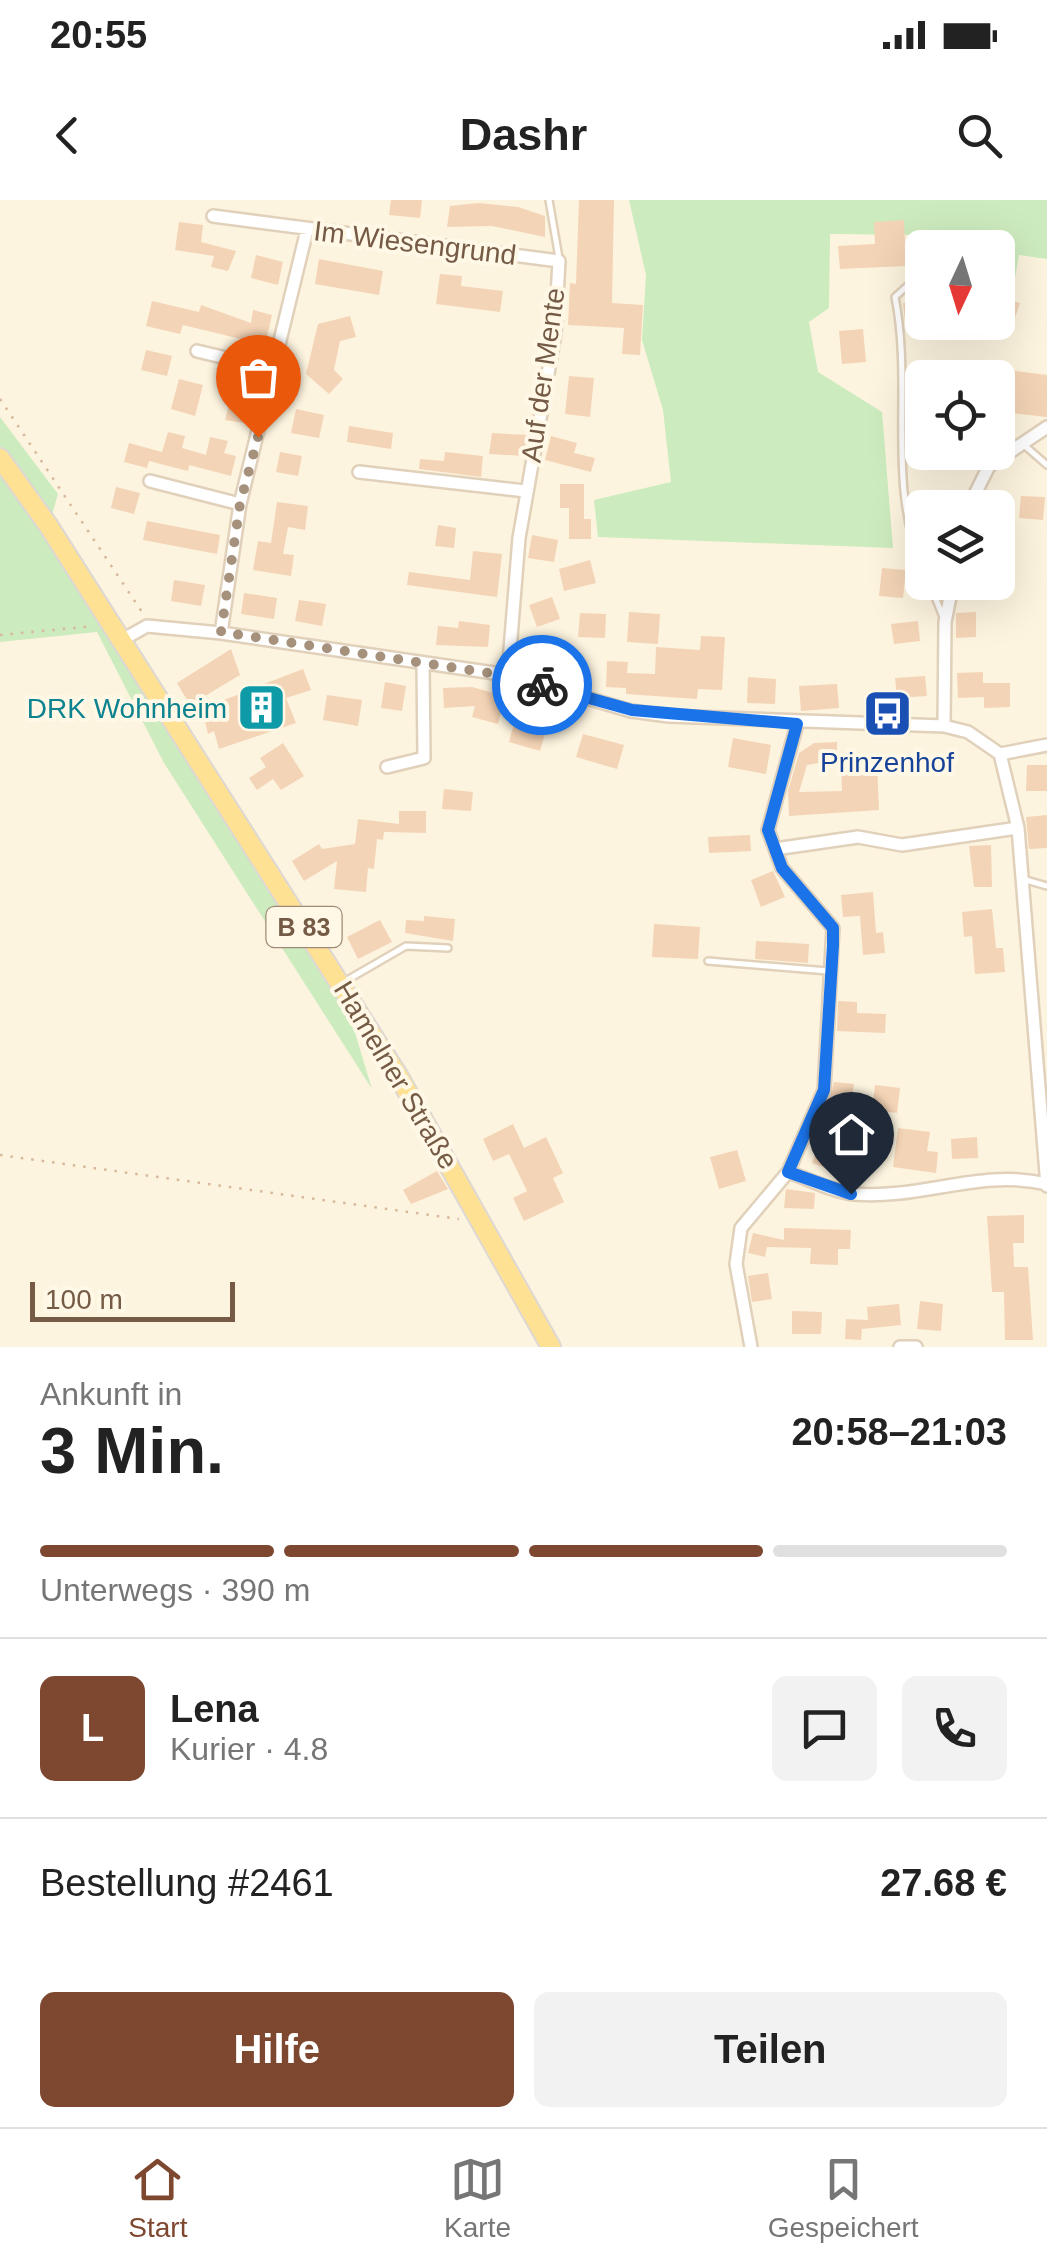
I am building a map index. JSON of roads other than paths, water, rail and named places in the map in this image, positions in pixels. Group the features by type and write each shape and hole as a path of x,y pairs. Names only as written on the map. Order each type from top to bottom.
{"main road":[{"name":"Hamelner Straße","path":"0,458 340,984 481,1217 550,1347"}],"street":[{"name":"Im Wiesengrund","path":"213,216 558,262"},
{"path":"221,632 240,504 276,370 307,230"},
{"name":"Auf der Mente","path":"508,676 525,491 555,334 558,262"},
{"path":"197,351 276,370"},
{"path":"977,490 989,466 1047,427"},
{"name":"Auf der Mente","path":"359,472 525,491"},
{"path":"150,481 240,504"},
{"path":"944,726 945,622 949,600"},
{"path":"115,633 147,626 221,632 508,676 632,710 797,724 944,726 988,743 1000,754 1018,828 1047,1185 1026,1178 983,1178 941,1188 851,1194 788,1172"},
{"path":"386,766 424,758 423,664"},
{"path":"751,1347 736,1264 741,1228 788,1172 824,1090 833,928 782,868 768,830 770,811 797,724"},
{"path":"1000,754 1047,745"},
{"path":"775,850 858,837 902,845 1018,828"},
{"path":"900,1347 916,1347"}],"lane":[{"name":"Auf der Mente","path":"548,200 558,262"},
{"path":"905,289 895,298 905,345 899,436 905,501"},
{"path":"1024,445 1047,465"},
{"path":"936,600 945,622"},
{"path":"1021,879 1047,886"},
{"path":"340,984 362,975 390,951 406,946 448,948"},
{"path":"708,961 830,971"}],"place":[{"name":"DRK Wohnheim","path":"262,708"},
{"name":"Prinzenhof","path":"887,714"}]}
